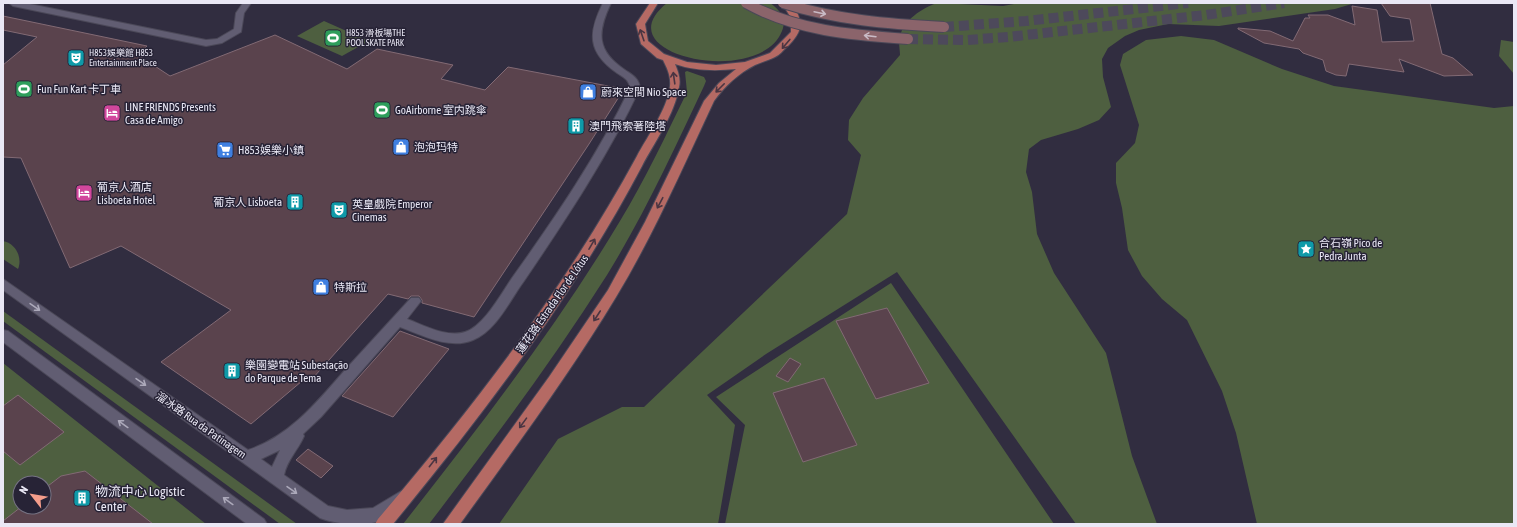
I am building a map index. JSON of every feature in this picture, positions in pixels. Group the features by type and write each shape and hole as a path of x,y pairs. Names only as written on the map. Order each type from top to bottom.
{"main road":[{"path":"654,3 644,13 639,25 641,38 651,50 668,60 689,66 707,68 738,67 750,64 773,55 788,44 794,33 796,18 790,5"},
{"path":"746,3 765,13 814,28 908,39"},
{"path":"783,3 797,8 845,18 944,26"},
{"name":"蓮花路 Estrada Flor de Lótus","path":"383,524 410,493 516,356 582,262 626,188 670,104 675,86 674,73 668,60"},
{"path":"451,524 561,372 612,292 673,179 707,105 716,91 750,64"}],"street":[{"path":"13,3 206,44 219,41 238,30 240,14 246,3"},
{"path":"397,321 449,337 464,338 480,330 491,318 550,234 606,144 635,88 632,79 613,66 599,50 595,36 597,25 607,3"},
{"name":"溜冰路 Rua da Patinagem","path":"3,284 325,513 347,517 375,515 410,493"},
{"path":"276,478 283,456 306,423 415,301"},
{"path":"3,334 259,524"},
{"path":"247,457 260,454 282,443 306,423"}],"green space":[{"path":"667,3 770,3 780,12 784,23 782,31 768,48 745,58 719,61 692,58 669,50 654,38 652,22"},
{"path":"937,3 1003,6 1019,3 1355,3 1335,9 1219,26 1168,24 1139,30 1125,36 1108,48 1102,59 1103,77 1111,107 1099,120 1078,129 1041,140 1029,149 1026,172 1032,192 1037,234 1054,273 1106,353 1132,456 1157,524 1076,524 897,272 766,354 707,395 735,425 718,524 499,524 558,439 622,407 644,407 847,214 861,155 848,140 849,120 863,98 900,55 899,38 905,25 914,15"},
{"name":"H853 滑板場THE POOL SKATE PARK","path":"324,21 369,41 342,56 297,36"},
{"path":"1181,36 1214,40 1282,69 1334,86 1494,108 1514,106 1514,524 1257,524 1236,433 1222,391 1187,320 1162,299 1142,276 1128,250 1122,208 1116,183 1116,163 1135,143 1139,125 1120,65 1123,54 1146,40"},
{"path":"1501,40 1514,42 1514,74 1499,56"},
{"path":"687,71 704,77 706,81 646,206 607,275 543,371 429,524 403,524 544,338 595,261 638,190 687,92 685,72"},
{"path":"3,241 7,242 17,251 19,255 18,269 3,259"},
{"path":"891,283 1054,524 725,524 745,425 716,397"},
{"path":"3,311 297,524 280,524 3,321"},
{"path":"3,363 206,524 3,524"}],"building":[{"path":"1381,3 1430,3 1442,54 1453,58 1473,75 1444,76 1399,59 1404,72 1349,64 1346,76 1336,75 1326,71 1323,60 1303,53 1299,49 1264,43 1238,29 1270,31 1293,41 1305,18 1310,18 1308,15 1328,15 1355,25 1352,6 1377,10 1382,42 1414,41 1410,19 1390,16"},
{"name":"葡京人 Lisboeta","path":"3,16 147,46 138,55 170,76 275,35 347,69 377,49 453,65 441,79 485,90 508,67 624,89 474,317 422,303 419,296 411,296 408,299 388,294 312,379 308,376 251,424 161,362 231,310 121,246 70,268 21,158 3,157 3,65 37,37 3,30"},
{"path":"887,308 929,383 876,399 836,321"},
{"path":"400,331 449,349 393,417 342,396"},
{"path":"790,358 801,364 788,382 776,376"},
{"path":"824,378 857,445 803,462 773,393"},
{"path":"18,395 64,432 20,465 3,451 3,406"},
{"path":"308,449 333,466 321,478 296,460"},
{"name":"物流中心 Logistic Center","path":"85,471 153,524 3,524 3,521 12,514 52,515 52,483 61,476"}],"tunnel":[{"path":"944,27 1026,21 1188,3"},
{"path":"908,39 967,40 1008,37 1206,15 1284,3"}],"place":[{"name":"H853 滑板場THE POOL SKATE PARK","path":"333,38"},
{"name":"H853娛樂館 H853 Entertainment Place","path":"76,58"},
{"name":"Fun Fun Kart 卡丁車","path":"24,89"},
{"name":"蔚來空間 Nio Space","path":"588,92"},
{"name":"GoAirborne 室内跳傘","path":"382,110"},
{"name":"LINE FRIENDS Presents Casa de Amigo","path":"112,113"},
{"name":"澳門飛索著陸塔","path":"576,126"},
{"name":"泡泡玛特","path":"401,147"},
{"name":"H853娛樂小鎮","path":"225,150"},
{"name":"葡京人酒店 Lisboeta Hotel","path":"84,193"},
{"name":"葡京人 Lisboeta","path":"295,202"},
{"name":"英皇戲院 Emperor Cinemas","path":"339,210"},
{"name":"合石嶺 Pico de Pedra Junta","path":"1306,249"},
{"name":"特斯拉","path":"321,287"},
{"name":"樂園變電站 Subestação do Parque de Tema","path":"232,371"},
{"name":"物流中心 Logistic Center","path":"82,498"}]}
